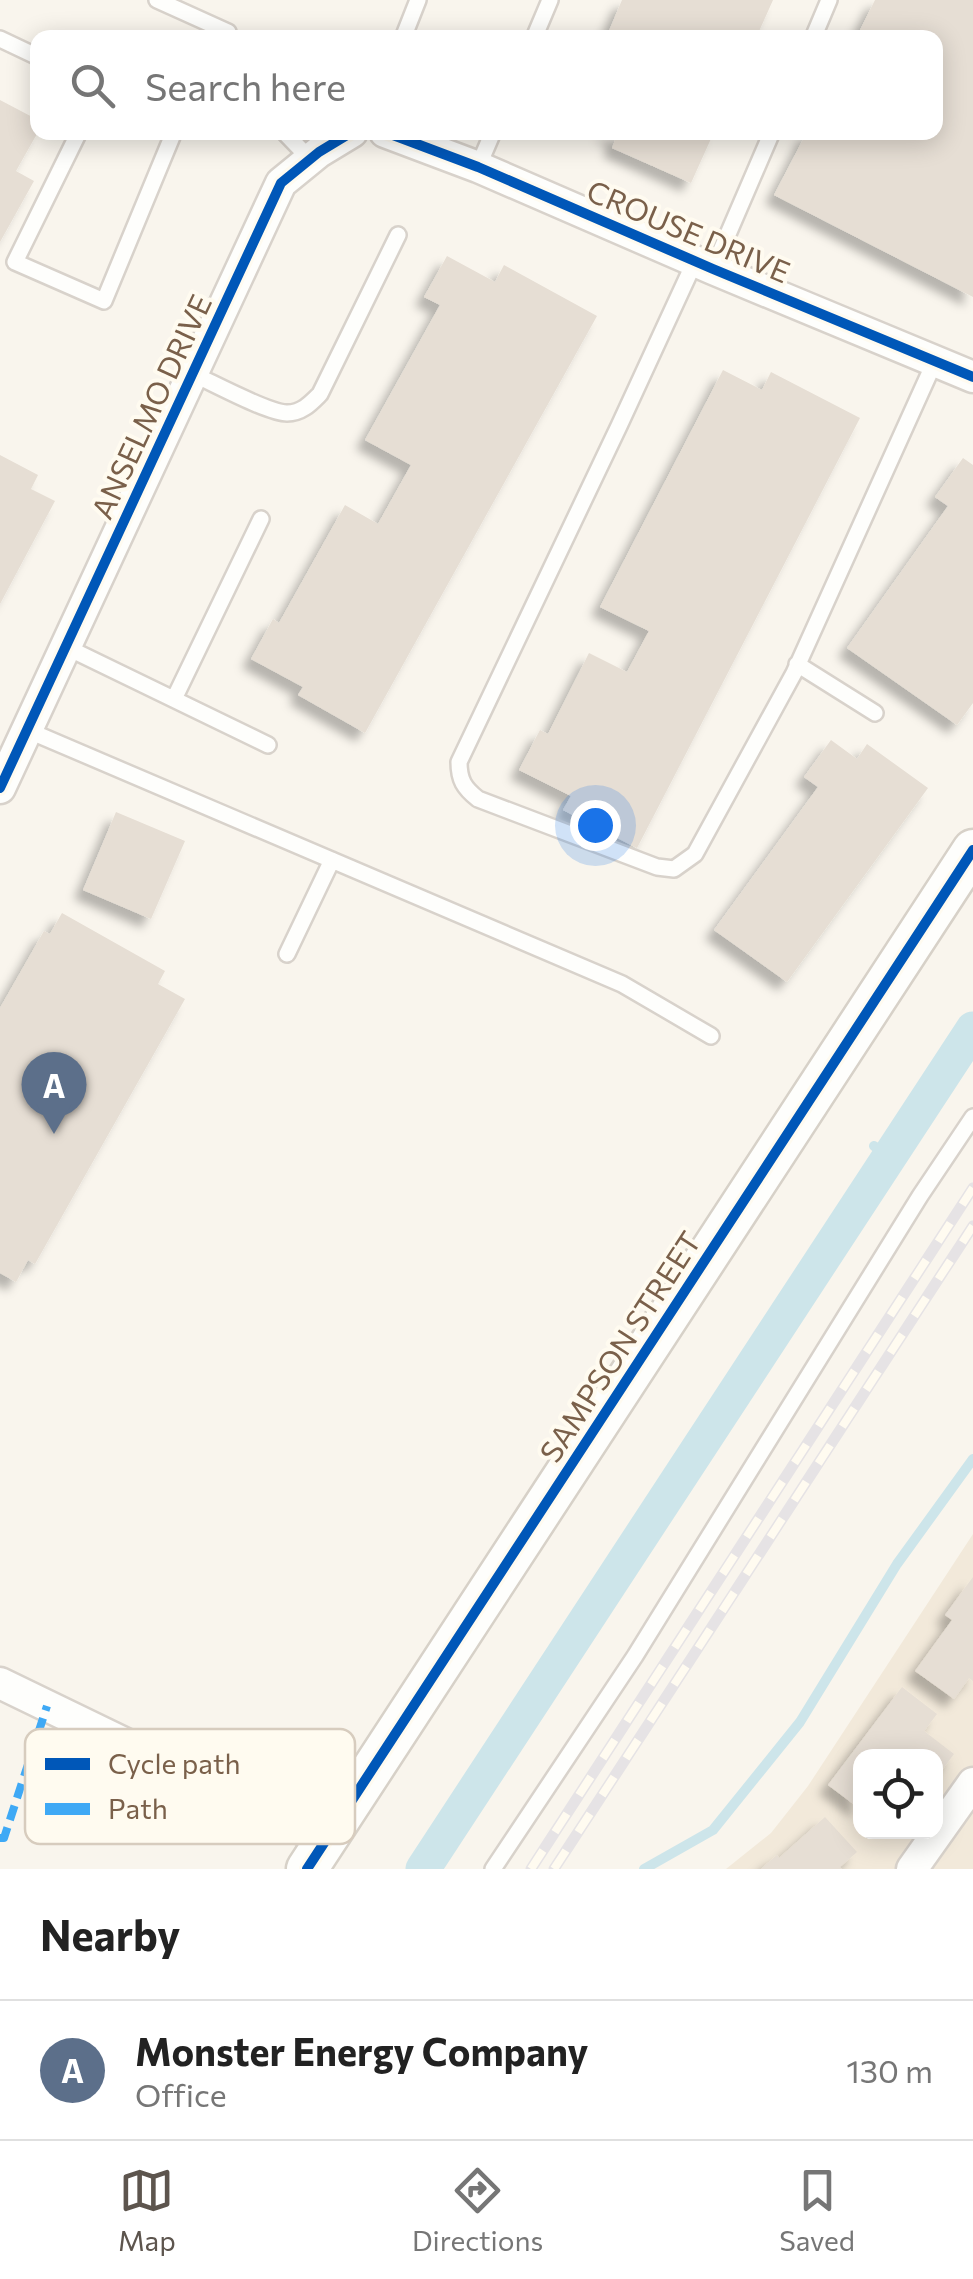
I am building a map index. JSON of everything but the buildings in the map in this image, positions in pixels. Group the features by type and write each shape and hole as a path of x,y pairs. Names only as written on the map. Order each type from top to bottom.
{"street":[{"name":"ANSELMO DRIVE","path":"0,788 281,183 310,159 347,140"},
{"name":"CROUSE DRIVE","path":"404,140 478,167 973,377"},
{"name":"SAMPSON STREET","path":"355,1795 973,850"},
{"path":"0,1684 83,1729"},
{"path":"912,1869 973,1783"}],"lane":[{"path":"158,0 224,30"},
{"path":"406,30 418,0"},
{"path":"537,30 550,0"},
{"path":"817,30 830,0"},
{"path":"0,40 30,53"},
{"path":"74,140 15,262 104,301 171,140"},
{"path":"292,140 310,159"},
{"path":"478,167 490,140"},
{"path":"768,140 620,426 460,762 459,776 465,788 478,798 657,867 674,869 695,854 798,664 935,362"},
{"path":"192,374 273,410 290,414 306,408 320,394 398,235"},
{"path":"174,700 261,519"},
{"path":"66,647 268,745"},
{"path":"798,664 875,713"},
{"path":"27,730 622,984 711,1036"},
{"path":"286,954 332,860"},
{"path":"494,1869 635,1656 973,1117"}],"shaded area":[{"path":"973,1534 973,1869 726,1869 771,1833 808,1786"}],"waterway":[{"path":"423,1869 973,1029"},
{"path":"874,1146 889,1157"},
{"path":"644,1869 713,1830 800,1722 897,1564 973,1459"}],"railway":[{"path":"531,1869 973,1188"},
{"path":"554,1869 973,1226"}],"marked path":[{"path":"40,1729 47,1706"},
{"path":"0,1838 4,1838 25,1774"}],"cycle path":[{"path":"0,788 281,183 339,140"},
{"path":"406,140 973,377"},
{"path":"355,1796 973,850"},
{"path":"307,1869 323,1844"}],"place":[{"name":"Monster Energy Company","path":"54,1134"}]}
